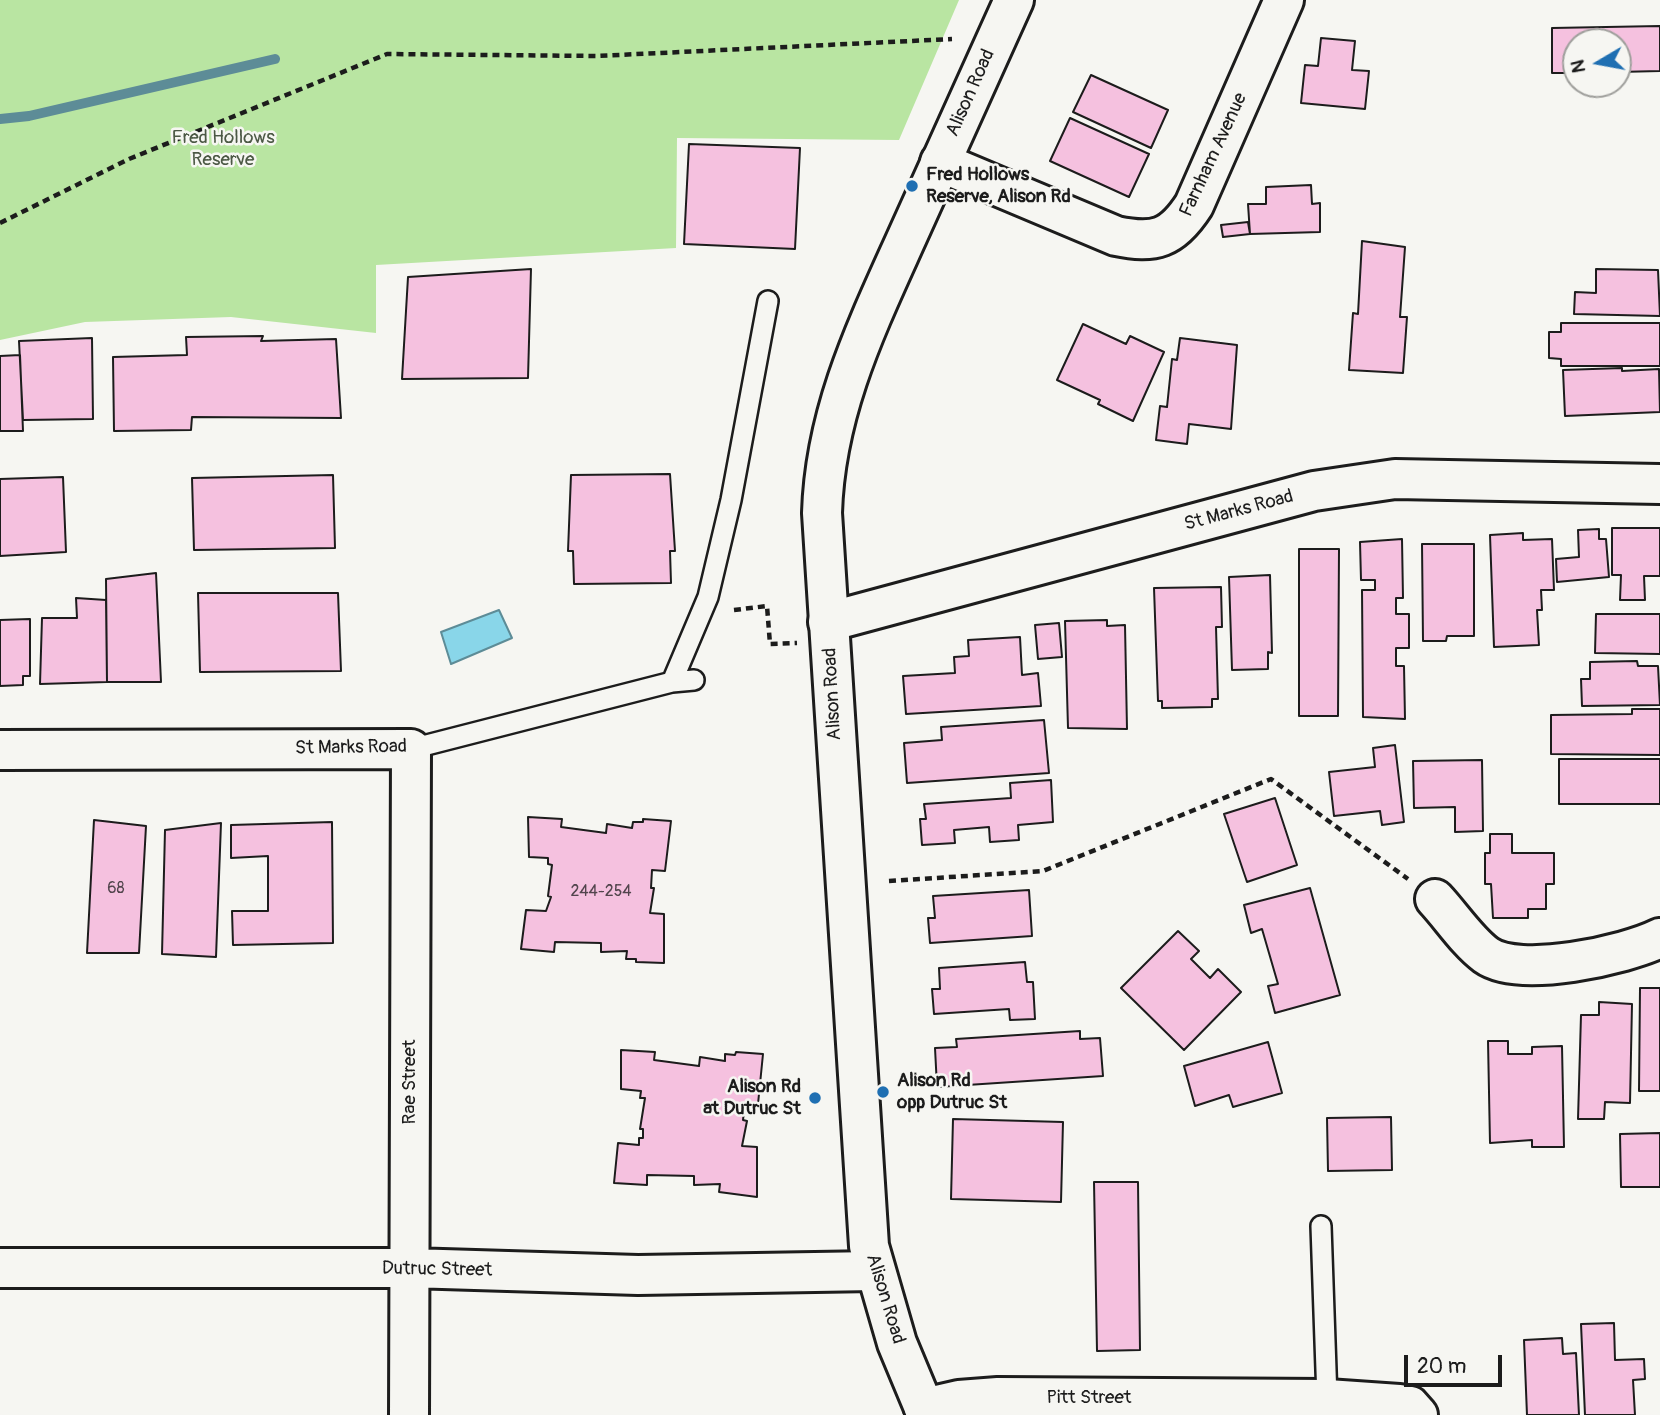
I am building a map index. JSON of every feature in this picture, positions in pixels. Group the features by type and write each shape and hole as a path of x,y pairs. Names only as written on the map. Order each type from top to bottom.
{"street":[{"name":"Alison Road","path":"925,1411 897,1343 874,1271 866,1201 828,622 822,513 823,476 830,433 840,397 869,324 1014,0"},
{"name":"Farnham Avenue","path":"940,162 1116,236 1139,241 1162,237 1181,225 1194,205 1284,0"},
{"name":"St Marks Road","path":"828,622 1314,491 1395,479 1660,485"},
{"name":"St Marks Road","path":"0,750 411,749"},
{"name":"Rae Street","path":"409,1415 411,749"},
{"path":"1435,899 1488,956 1534,967 1580,961 1660,938"},
{"name":"Dutruc Street","path":"0,1268 410,1268 638,1275 874,1271"},
{"name":"Pitt Street","path":"925,1411 959,1400 998,1397 1327,1399 1399,1404 1410,1406 1418,1415"}],"lane":[{"path":"672,682 708,597 731,500 768,301"},
{"name":"St Marks Road","path":"411,749 672,682 694,680"},
{"path":"1321,1226 1327,1399"}],"path":[{"path":"0,223 130,159 387,54 597,56 952,39"},
{"path":"734,610 767,606 770,645"},
{"path":"889,881 1043,871 1271,779 1435,899"}],"green space":[{"name":"Fred Hollows Reserve","path":"0,0 959,0 899,140 677,138 676,248 376,265 376,333 231,317 85,322 0,340"}],"water":[{"path":"499,610 512,638 451,664 441,632"}],"building":[{"path":"1660,26 1660,71 1632,72 1632,28 1562,28 1562,73 1552,73 1552,28"},
{"path":"1321,38 1355,41 1352,70 1369,71 1365,109 1301,103 1305,65 1318,66"},
{"path":"1091,75 1168,110 1151,148 1073,112"},
{"path":"1070,118 1149,154 1129,197 1050,161"},
{"path":"689,144 800,148 795,249 684,244"},
{"path":"1311,185 1312,204 1320,203 1320,232 1250,234 1248,204 1266,204 1266,187"},
{"path":"1248,222 1250,234 1223,237 1221,225"},
{"path":"1362,241 1405,247 1400,317 1407,317 1403,373 1349,370 1353,313 1358,314"},
{"path":"531,269 528,378 402,379 408,277"},
{"path":"1596,269 1658,270 1660,316 1574,314 1575,292 1596,293"},
{"path":"1561,323 1660,323 1660,366 1561,366 1561,359 1549,358 1549,332 1561,332"},
{"path":"1083,324 1126,344 1130,336 1164,352 1133,421 1098,404 1100,400 1057,380"},
{"path":"263,336 261,341 336,339 341,418 192,417 191,430 114,431 113,357 187,355 186,337"},
{"path":"92,338 93,419 23,420 19,341"},
{"path":"1180,338 1237,345 1231,429 1189,424 1187,444 1156,440 1160,406 1167,407 1172,359 1177,360"},
{"path":"20,355 23,431 0,431 0,356"},
{"path":"1622,368 1622,371 1659,369 1660,412 1565,416 1563,370"},
{"path":"670,474 675,551 670,551 671,583 574,584 573,551 568,551 571,475"},
{"path":"333,475 335,548 194,550 192,478"},
{"path":"63,477 66,552 0,556 0,479"},
{"path":"1612,528 1660,528 1660,576 1644,576 1645,600 1620,600 1621,575 1612,575"},
{"path":"1599,529 1599,539 1606,539 1609,577 1557,582 1556,559 1579,557 1578,530"},
{"path":"1523,533 1523,540 1552,539 1554,590 1541,590 1542,610 1537,610 1539,645 1494,647 1490,535"},
{"path":"1402,539 1403,598 1396,598 1396,614 1409,614 1409,648 1396,648 1396,666 1404,666 1405,719 1363,717 1362,590 1375,590 1375,580 1361,580 1360,542"},
{"path":"1422,544 1474,544 1474,636 1447,636 1446,641 1423,641"},
{"path":"1299,549 1339,549 1338,716 1299,716"},
{"path":"156,573 161,682 107,682 106,579"},
{"path":"1270,575 1272,653 1268,652 1268,669 1232,670 1229,577"},
{"path":"1221,587 1222,627 1216,627 1218,699 1212,699 1212,707 1162,708 1162,701 1158,701 1154,588"},
{"path":"198,593 338,593 341,671 200,672"},
{"path":"76,598 106,600 107,682 40,684 42,618 77,618"},
{"path":"1596,614 1660,614 1660,654 1595,653"},
{"path":"30,619 30,676 23,676 23,685 0,686 0,620"},
{"path":"1107,620 1107,626 1125,625 1127,729 1068,728 1065,621"},
{"path":"1059,623 1062,657 1038,659 1035,625"},
{"path":"1020,637 1022,675 1038,673 1041,706 906,714 903,676 955,673 954,657 969,656 968,640"},
{"path":"1637,661 1638,666 1658,666 1660,705 1582,706 1581,679 1590,679 1590,662"},
{"path":"1632,709 1660,709 1660,755 1551,754 1551,715 1632,714"},
{"path":"1044,720 1049,773 907,783 904,743 942,740 941,727"},
{"path":"1395,745 1404,822 1382,825 1380,811 1334,816 1329,772 1375,767 1373,748"},
{"path":"1559,759 1660,759 1660,804 1559,804"},
{"path":"1482,760 1483,831 1455,832 1455,807 1414,808 1413,761"},
{"path":"1051,780 1053,822 1018,825 1019,840 990,842 989,827 954,830 955,843 922,845 920,819 926,819 924,804 1011,798 1010,783"},
{"path":"1275,798 1297,865 1247,882 1224,814"},
{"path":"528,817 562,819 561,827 606,833 607,824 632,828 633,822 643,822 643,819 671,821 665,871 652,870 651,888 654,888 650,913 664,914 664,963 626,959 627,951 601,952 601,943 555,942 554,952 521,949 526,910 546,911 551,897 548,896 552,865 548,864 548,858 529,857"},
{"path":"94,820 146,826 139,953 87,953"},
{"path":"332,822 333,943 233,945 232,911 268,911 268,856 231,858 231,825"},
{"path":"221,823 216,957 162,954 165,830"},
{"path":"1490,834 1512,834 1512,853 1554,853 1554,884 1546,884 1546,909 1528,909 1528,918 1493,918 1491,884 1485,884 1485,853 1490,853"},
{"path":"1310,888 1340,995 1275,1013 1268,986 1278,984 1262,929 1251,933 1244,905"},
{"path":"1029,890 1032,936 930,943 928,918 935,918 933,896"},
{"path":"1178,931 1199,951 1191,959 1210,978 1218,969 1241,992 1184,1050 1121,988"},
{"path":"1025,962 1027,982 1033,982 1035,1019 1010,1020 1009,1009 934,1014 932,989 940,989 939,968"},
{"path":"1640,988 1660,988 1660,1091 1639,1091"},
{"path":"1599,1002 1632,1004 1630,1103 1605,1102 1604,1119 1578,1119 1581,1015 1599,1015"},
{"path":"1080,1031 1080,1039 1100,1038 1103,1076 937,1087 935,1048 957,1047 956,1039"},
{"path":"1488,1041 1508,1041 1508,1054 1532,1054 1532,1047 1562,1046 1564,1147 1532,1147 1532,1140 1490,1143"},
{"path":"1268,1042 1282,1093 1233,1107 1229,1095 1195,1106 1184,1066"},
{"path":"621,1050 655,1052 654,1060 699,1066 700,1057 725,1061 725,1054 763,1054 758,1104 745,1103 743,1120 747,1121 742,1146 757,1147 757,1197 719,1192 720,1184 694,1185 694,1176 647,1175 647,1185 614,1183 618,1143 639,1145 639,1138 643,1138 643,1129 640,1129 645,1098 640,1098 641,1091 621,1089"},
{"path":"1391,1117 1392,1170 1328,1171 1327,1118"},
{"path":"953,1119 1063,1122 1061,1202 951,1199"},
{"path":"1660,1133 1660,1187 1621,1187 1620,1134"},
{"path":"1094,1182 1138,1182 1140,1350 1097,1351"},
{"path":"1614,1323 1615,1360 1644,1359 1645,1379 1633,1380 1635,1415 1585,1415 1581,1324"},
{"path":"1562,1338 1563,1354 1576,1353 1579,1415 1527,1415 1524,1340"}],"waterway":[{"path":"0,119 29,116 275,59"}],"place":[{"name":"Fred Hollows Reserve, Alison Rd","path":"912,186"},
{"name":"Alison Rd opp Dutruc St","path":"883,1092"},
{"name":"Alison Rd at Dutruc St","path":"815,1098"}]}
